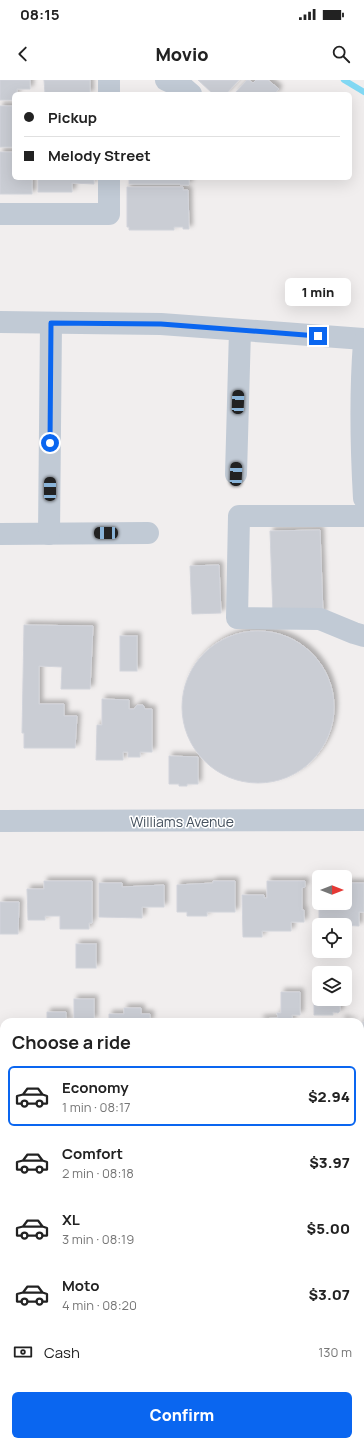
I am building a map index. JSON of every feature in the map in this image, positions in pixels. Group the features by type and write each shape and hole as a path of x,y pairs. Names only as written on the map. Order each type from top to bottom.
{"street":[{"path":"109,80 109,92"},
{"path":"166,80 189,92"},
{"path":"0,214 109,214 109,180"},
{"path":"0,322 161,324 364,340 362,367 362,447 364,498"},
{"path":"50,534 51,323"},
{"path":"236,474 240,330"},
{"path":"364,516 239,516 237,618 320,619 364,636"},
{"path":"0,534 148,533"},
{"name":"Williams Avenue","path":"0,821 364,820"}],"building":[{"path":"0,80 30,80 30,89 17,89 17,92 12,92 12,100 0,100"},
{"path":"44,80 90,80 90,92 45,92"},
{"path":"198,80 239,80 228,92 211,92"},
{"path":"247,80 253,83 256,80 268,80 279,89 276,92 236,92"},
{"path":"0,106 12,106 12,147 0,147"},
{"path":"0,152 12,152 12,180 32,180 32,194 0,194"},
{"path":"38,180 94,180 94,184 72,183 72,192 38,192"},
{"path":"129,180 189,180 189,185 129,184"},
{"path":"127,187 183,187 183,190 188,190 189,229 174,227 174,230 129,230 129,227 127,227"},
{"path":"320,530 323,614 273,615 270,531"},
{"path":"219,565 221,613 192,614 190,566"},
{"path":"24,625 93,626 90,689 61,689 62,667 39,666 39,704 64,704 64,716 77,716 75,748 24,748 24,733 22,733"},
{"path":"251,631 265,631 280,634 294,640 312,653 325,671 331,685 334,707 331,729 325,743 312,761 294,774 280,780 265,783 251,783 236,780 222,774 210,766 199,755 191,743 185,729 182,714 182,700 185,685 191,671 199,659 210,648 222,640 236,634"},
{"path":"120,636 137,636 137,671 120,671"},
{"path":"102,699 129,700 129,709 134,709 137,705 143,705 145,709 152,709 152,752 140,752 140,757 128,757 128,752 123,752 123,760 96,760 97,725 102,725"},
{"path":"169,756 198,757 198,784 179,786 179,784 169,784"},
{"path":"44,881 92,881 92,923 89,923 89,929 60,929 60,916 45,916 45,920 28,920 27,889 44,889"},
{"path":"213,881 235,881 235,912 207,912 207,916 187,916 187,912 177,912 177,885 213,883"},
{"path":"267,881 305,881 305,887 302,888 302,910 304,910 304,922 291,922 291,931 262,931 262,937 243,937 242,895 264,895 264,898 267,898"},
{"path":"99,883 122,883 122,887 164,885 164,907 142,907 142,918 99,917"},
{"path":"352,883 364,883 364,912 359,912 359,926 352,926 352,918 319,918 319,910 352,910"},
{"path":"0,902 19,902 18,934 0,934"},
{"path":"76,944 96,944 96,968 76,968"},
{"path":"281,992 300,992 300,1015 292,1015 292,1018 278,1018 277,1013 281,1013"},
{"path":"74,999 94,999 94,1018 74,1018"},
{"path":"314,1006 340,1006 340,1011 338,1013 333,1012 333,1015 314,1015"},
{"path":"124,1008 141,1008 141,1014 150,1014 150,1018 109,1018 109,1014 124,1014"},
{"path":"47,1012 66,1012 66,1018 47,1018"}],"waterway":[{"path":"344,80 364,92"}],"route":[{"path":"50,443 51,323 161,324 318,336"}]}
